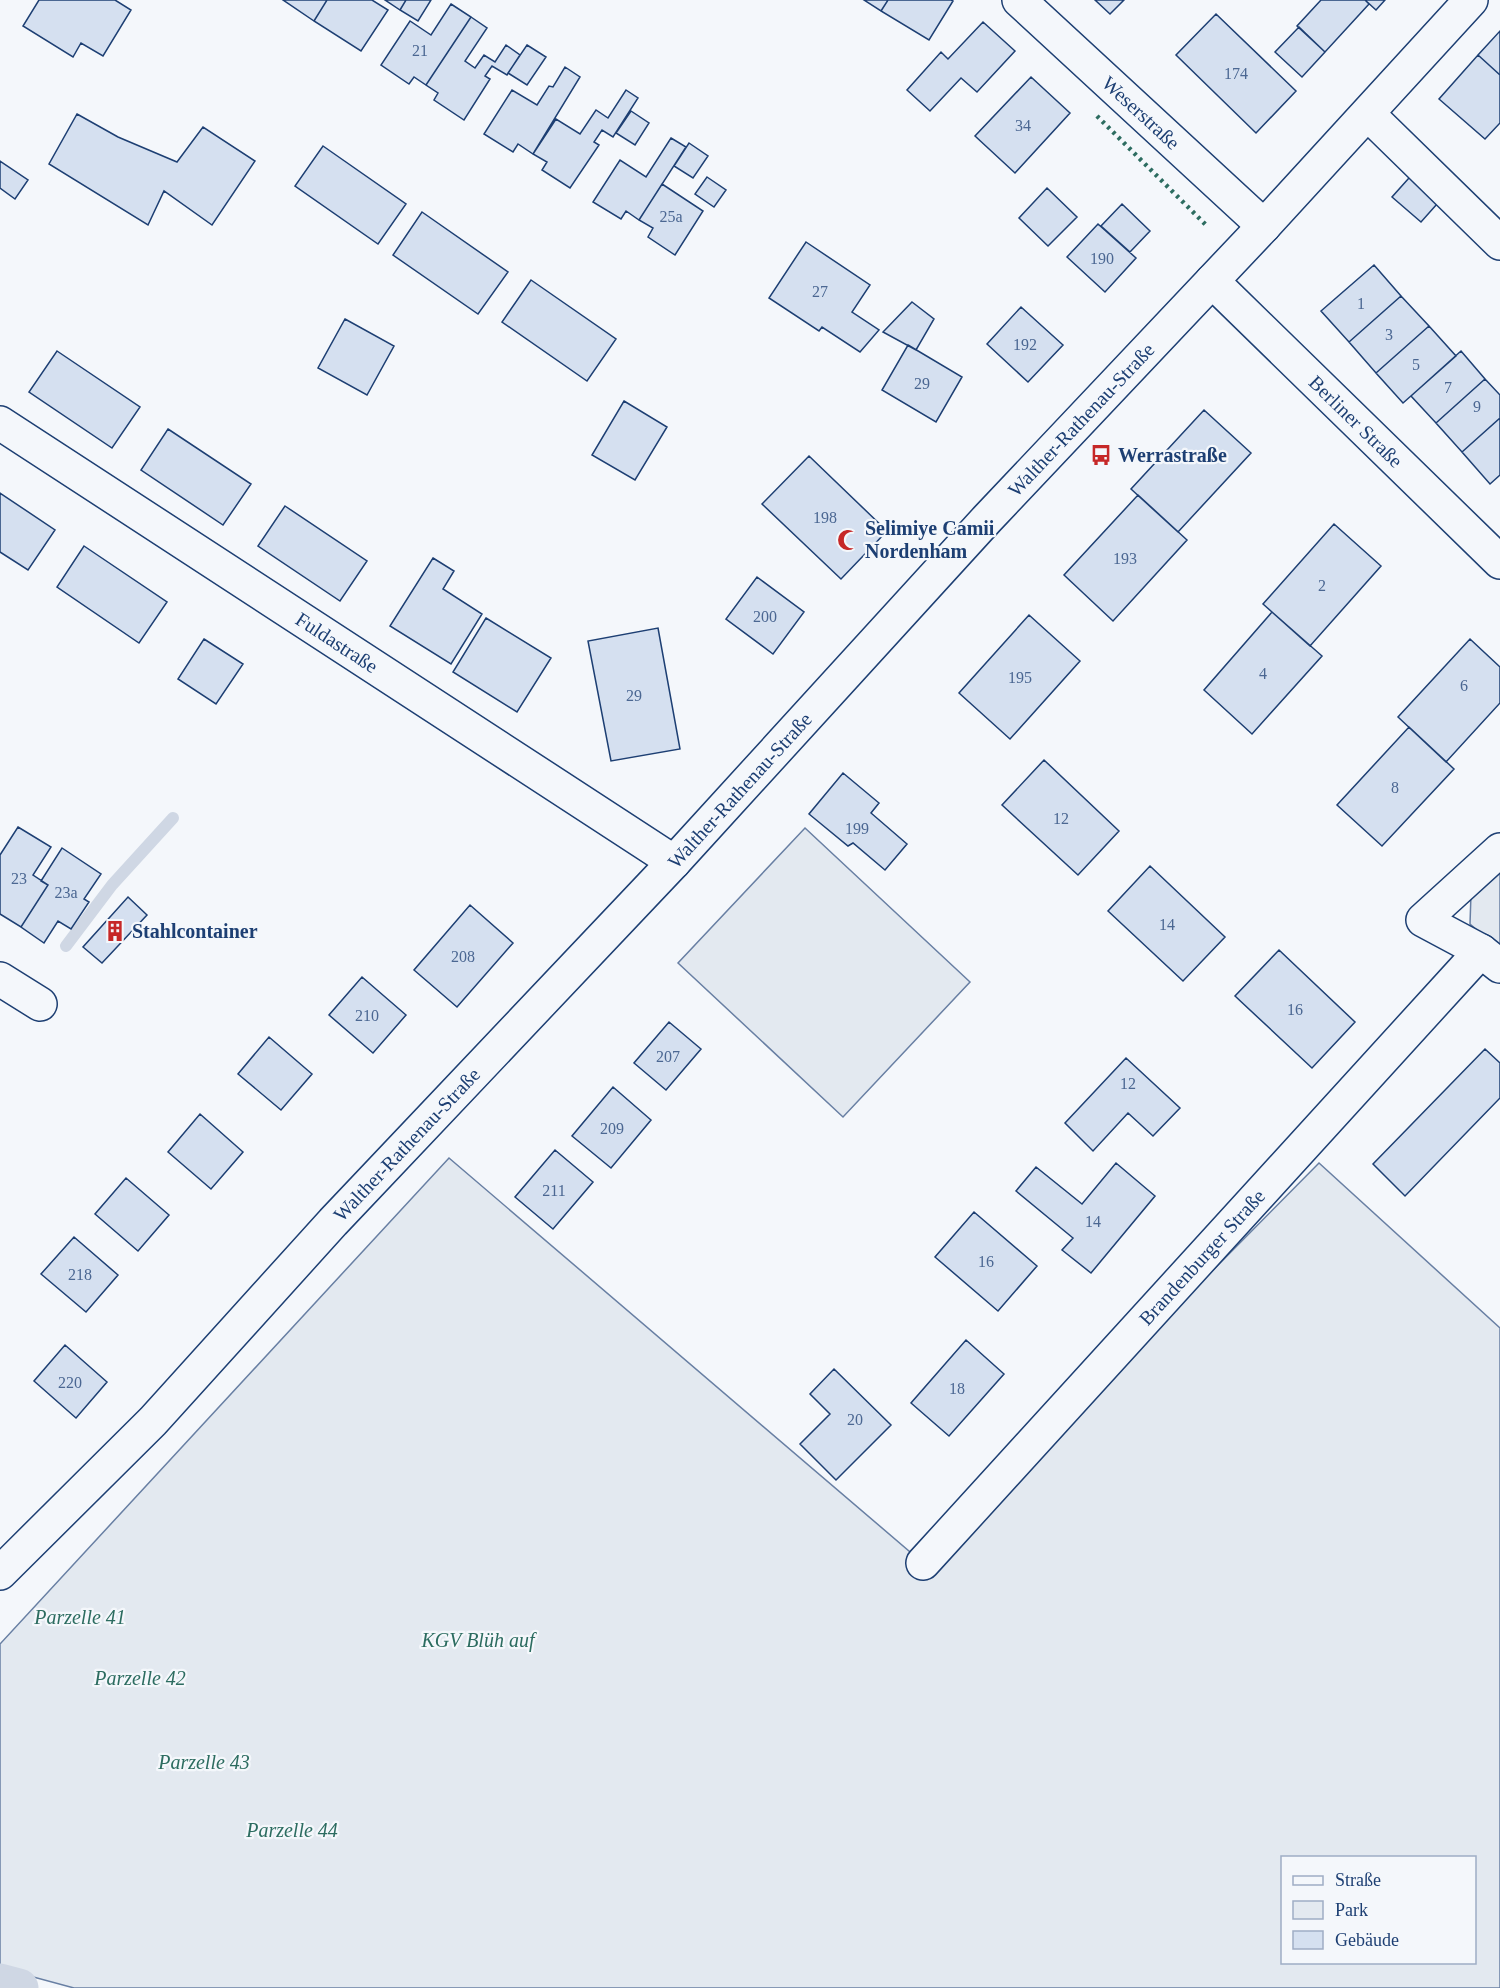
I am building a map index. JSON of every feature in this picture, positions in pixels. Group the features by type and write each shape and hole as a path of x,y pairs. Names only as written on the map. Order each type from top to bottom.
{"street":[{"name":"Weserstraße","path":"1019,0 1264,226"},
{"name":"Walther-Rathenau-Straße","path":"0,1573 153,1421 342,1214 674,862 980,527 1264,226 1471,0"},
{"path":"1368,114 1500,243"},
{"name":"Berliner Straße","path":"1212,281 1500,562"},
{"name":"Fuldastraße","path":"0,423 674,862"},
{"path":"1491,958 1424,920 1500,849"},
{"name":"Brandenburger Straße","path":"923,1563 1491,958"},
{"path":"0,979 40,1004"}],"green space":[{"path":"805,828 970,982 843,1117 678,963"},
{"path":"1500,866 1500,950 1470,924 1471,894"},
{"name":"KGV Blüh auf","path":"449,1158 923,1563 1319,1163 1500,1328 1500,1988 74,1988 0,1968 0,1644"}],"building":[{"path":"39,0 115,0 131,10 103,56 81,43 73,57 23,26"},
{"path":"283,0 327,0 314,21"},
{"path":"327,0 372,0 388,10 361,51 314,21"},
{"path":"385,0 406,0 400,10"},
{"path":"406,0 431,0 418,21 400,10"},
{"path":"864,0 888,0 881,11"},
{"path":"888,0 953,1 929,40 881,11"},
{"path":"1095,0 1124,0 1110,14"},
{"path":"1321,0 1365,0 1369,4 1325,52 1297,26"},
{"path":"1365,0 1385,0 1376,10"},
{"path":"451,4 471,17 426,85 414,77 409,84 381,65 410,21 431,35"},
{"path":"1216,14 1296,91 1256,133 1176,55"},
{"path":"471,17 487,28 465,61 475,68 484,55 495,62 506,45 520,55 507,75 492,66 485,76 490,79 464,120 434,100 438,93 426,85"},
{"path":"983,22 1015,51 977,92 961,78 930,111 907,90 941,52 948,59"},
{"path":"1299,27 1325,52 1302,77 1275,52"},
{"path":"1500,31 1500,75 1478,55"},
{"path":"527,45 546,57 527,85 508,73"},
{"path":"1478,55 1500,75 1500,123 1485,139 1439,99"},
{"path":"565,67 580,77 533,154 518,144 513,152 484,134 512,90 537,105 549,86 553,87"},
{"path":"1031,77 1070,113 1015,173 975,136"},
{"path":"626,90 638,98 613,137 602,130 594,142 599,145 570,188 542,170 547,162 533,154 556,119 580,134 596,110 608,118"},
{"path":"631,111 649,123 635,145 616,133"},
{"path":"77,114 118,137 177,162 203,127 255,161 212,225 164,191 148,225 49,164"},
{"path":"671,138 686,147 639,220 626,211 621,219 593,202 620,160 646,177"},
{"path":"689,143 708,156 693,178 674,166"},
{"path":"323,146 406,204 378,244 295,186"},
{"path":"0,161 28,180 15,199 0,188"},
{"path":"1417,169 1445,195 1421,222 1392,197"},
{"path":"707,177 726,190 714,207 695,194"},
{"path":"662,184 703,211 675,255 648,237 653,228 639,220"},
{"path":"1047,188 1077,217 1048,246 1019,218"},
{"path":"1122,204 1150,231 1130,252 1101,226"},
{"path":"422,212 508,272 478,314 393,255"},
{"path":"1098,224 1136,258 1105,292 1067,257"},
{"path":"806,242 870,285 852,312 879,330 860,352 822,327 819,331 769,298"},
{"path":"1374,265 1401,296 1349,342 1321,311"},
{"path":"531,280 616,339 587,381 502,322"},
{"path":"1401,296 1429,326 1376,373 1349,342"},
{"path":"912,302 934,319 916,350 883,332"},
{"path":"1021,307 1063,345 1028,382 987,344"},
{"path":"345,319 394,346 367,395 318,368"},
{"path":"1429,326 1456,356 1403,403 1376,373"},
{"path":"908,345 962,377 936,422 882,390"},
{"path":"57,351 140,407 112,448 29,392"},
{"path":"1461,351 1485,379 1436,423 1411,396"},
{"path":"1485,379 1500,395 1500,418 1462,452 1436,423"},
{"path":"624,401 667,427 635,480 592,455"},
{"path":"1204,410 1251,453 1178,532 1131,489"},
{"path":"1500,418 1500,475 1490,484 1462,452"},
{"path":"168,429 251,484 223,525 141,470"},
{"path":"809,456 887,531 841,579 762,504"},
{"path":"0,493 55,530 28,570 0,552"},
{"path":"1138,495 1187,540 1113,621 1064,575"},
{"path":"285,506 367,561 340,601 258,546"},
{"path":"1334,524 1381,566 1310,646 1263,604"},
{"path":"84,546 167,602 139,643 57,587"},
{"path":"433,558 454,571 443,589 482,614 451,664 390,626"},
{"path":"757,577 804,612 773,654 726,619"},
{"path":"1272,612 1322,656 1252,734 1204,690"},
{"path":"1029,615 1080,661 1010,739 959,693"},
{"path":"486,618 551,658 517,712 453,672"},
{"path":"658,628 680,749 611,761 588,641"},
{"path":"204,639 243,664 216,704 178,679"},
{"path":"1470,639 1500,667 1500,703 1446,762 1398,717"},
{"path":"1409,727 1454,769 1382,846 1337,805"},
{"path":"1044,760 1119,831 1078,875 1002,805"},
{"path":"843,773 879,803 871,813 907,844 885,870 853,843 848,846 809,814"},
{"path":"18,827 51,847 33,875 48,885 21,927 0,914 0,855"},
{"path":"62,848 101,874 84,899 89,902 71,929 58,921 44,943 21,927 48,885 41,881"},
{"path":"1150,866 1225,937 1183,981 1108,911"},
{"name":"Stahlcontainer","path":"128,897 147,915 102,963 83,947"},
{"path":"470,905 513,943 457,1007 414,970"},
{"path":"1279,950 1355,1022 1312,1068 1235,996"},
{"path":"362,977 406,1015 373,1053 329,1015"},
{"path":"669,1022 701,1049 666,1090 634,1063"},
{"path":"269,1037 312,1074 281,1110 238,1074"},
{"path":"1485,1049 1500,1063 1500,1098 1405,1196 1373,1164"},
{"path":"1126,1058 1180,1108 1153,1136 1128,1113 1093,1151 1065,1123"},
{"path":"613,1087 651,1120 611,1168 572,1136"},
{"path":"200,1114 243,1152 211,1189 168,1152"},
{"path":"555,1150 593,1182 553,1229 515,1197"},
{"path":"1116,1163 1155,1196 1091,1273 1062,1250 1073,1238 1016,1191 1036,1167 1082,1204"},
{"path":"126,1178 169,1215 138,1251 95,1214"},
{"path":"974,1212 1037,1266 998,1311 935,1257"},
{"path":"74,1237 118,1275 86,1312 41,1274"},
{"path":"966,1340 1004,1374 949,1436 911,1403"},
{"path":"65,1345 107,1382 76,1418 34,1381"},
{"path":"834,1369 891,1425 836,1480 800,1444 830,1414 810,1394"}],"waterway":[{"path":"66,946 112,885 173,818"},
{"path":"0,1983 19,1988"}],"hedge":[{"path":"1097,116 1206,225"}],"place":[{"name":"Werrastraße","path":"1101,455"},
{"name":"Selimiye Camii Nordenham","path":"848,540"},
{"name":"Stahlcontainer","path":"115,931"}],"park label":[{"name":"Parzelle 41","path":"80,1617"},
{"name":"Parzelle 42","path":"140,1678"},
{"name":"Parzelle 43","path":"204,1762"},
{"name":"Parzelle 44","path":"292,1830"}]}
